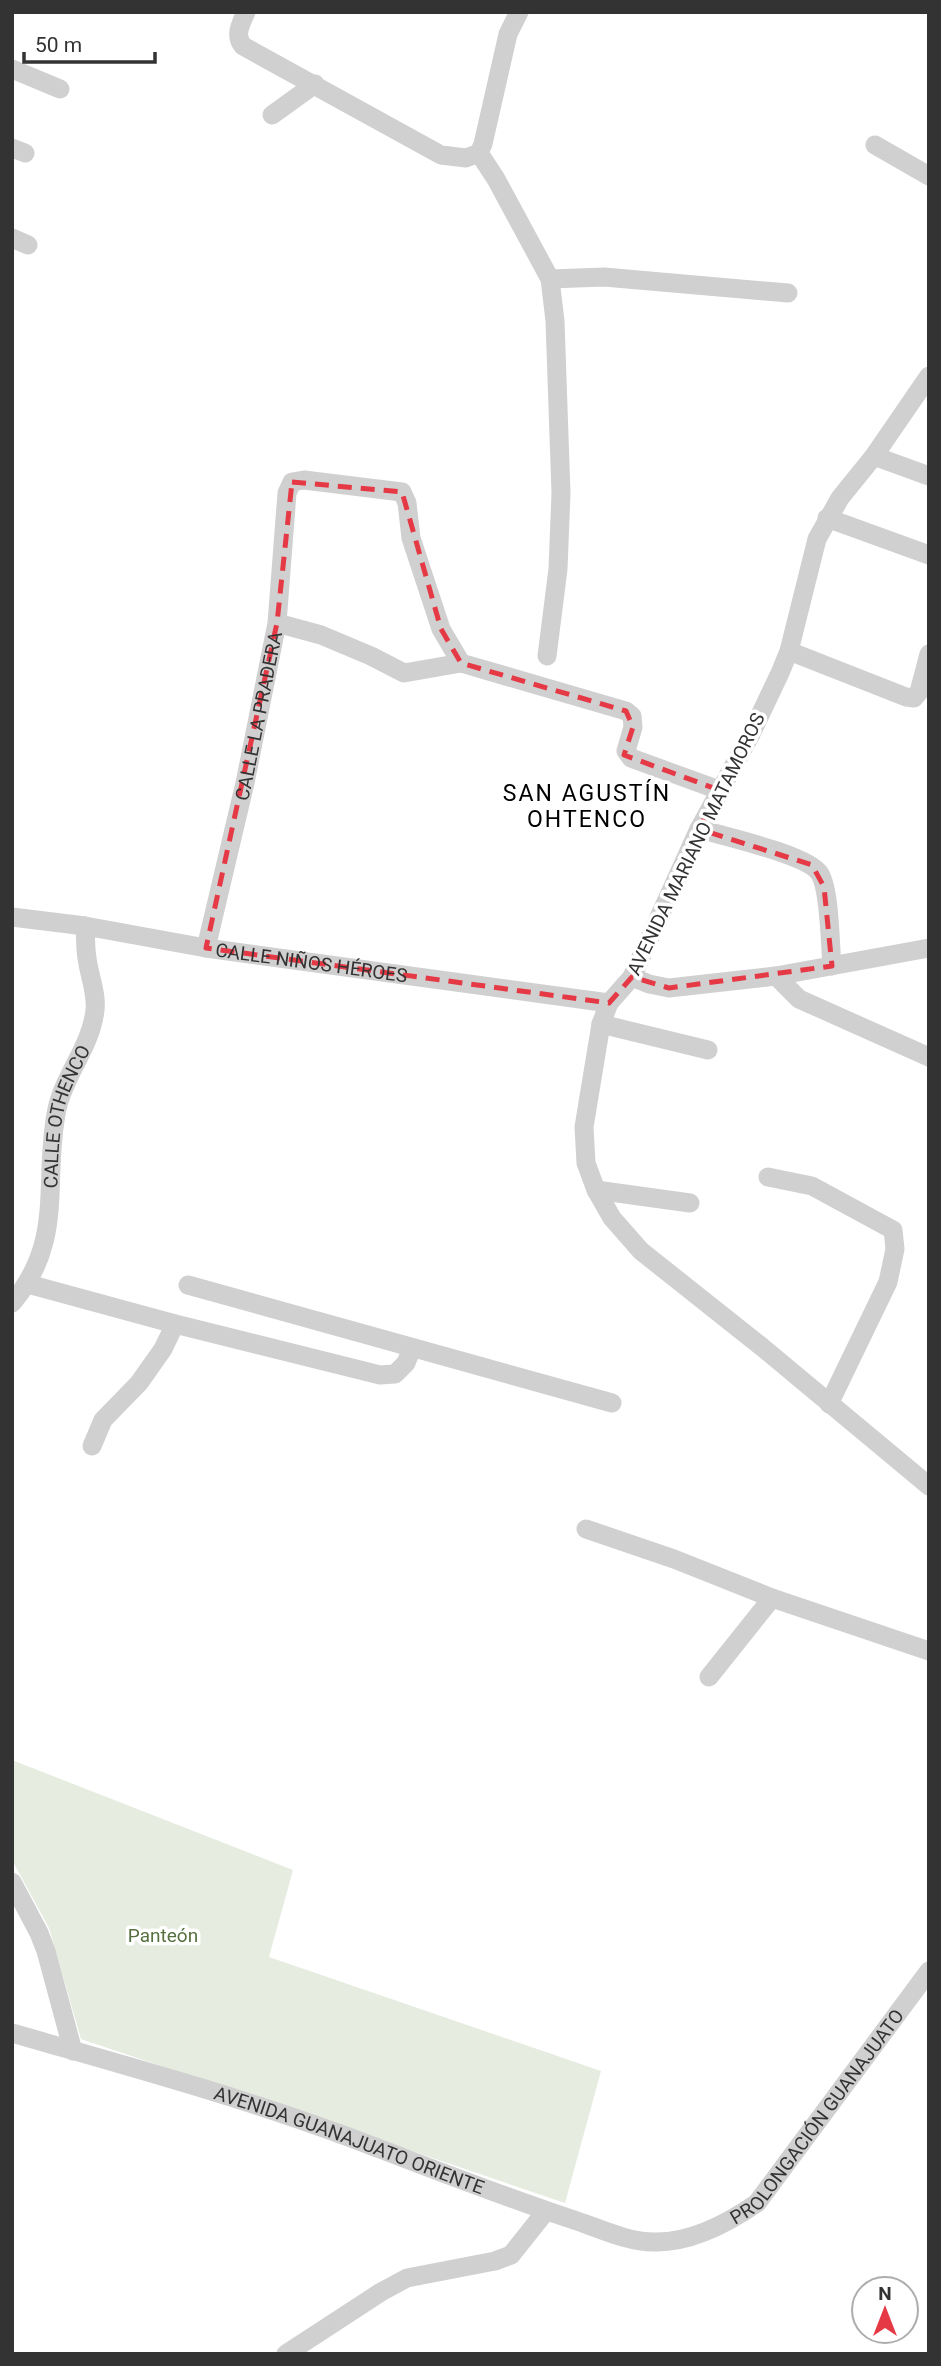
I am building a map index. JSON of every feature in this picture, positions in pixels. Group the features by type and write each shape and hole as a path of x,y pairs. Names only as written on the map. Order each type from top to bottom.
{"street":[{"path":"246,12 238,31 238,40 243,46 440,155 467,158 479,153 483,144 508,34 519,12"},
{"path":"12,69 60,89"},
{"path":"272,115 315,84"},
{"path":"875,145 929,176"},
{"path":"479,153 550,279 555,321 561,493 558,569 547,656"},
{"path":"550,279 604,277 788,293"},
{"name":"AVENIDA MARIANO MATAMOROS","path":"929,376 827,518 817,539 789,651 751,734 699,829 632,977 609,1003 601,1024 584,1127 586,1163 596,1190 612,1218 641,1251 929,1486"},
{"path":"874,456 929,476"},
{"name":"CALLE LA PRADERA","path":"206,948 245,783 277,623 287,493 292,482 304,480 402,492 407,503 411,538 440,629 461,663"},
{"path":"827,518 929,555"},
{"path":"277,623 321,635 404,673 461,663 626,710 632,716 633,727 626,751 631,758 719,790"},
{"path":"789,651 906,698 914,698 919,692 929,654"},
{"path":"699,829 789,855 812,865 820,874 824,887 832,966"},
{"name":"CALLE NIÑOS HÉROES","path":"12,916 206,948 609,1003"},
{"name":"CALLE OTHENCO","path":"12,1303 28,1284 43,1248 50,1217 53,1133 57,1108 64,1084 75,1069 84,1048 95,1010 85,926"},
{"path":"632,977 669,988 776,976 929,948"},
{"path":"776,976 799,999 929,1057"},
{"path":"601,1024 708,1050"},
{"path":"768,1177 812,1186 894,1230 895,1249 888,1282 830,1404"},
{"path":"596,1190 690,1203"},
{"path":"28,1284 175,1324 380,1374 395,1374 405,1363 412,1348"},
{"path":"188,1284 612,1403"},
{"path":"92,1446 103,1420 139,1383 163,1349 175,1324"},
{"path":"586,1529 674,1559 772,1598 929,1651"},
{"path":"709,1677 772,1598"},
{"path":"12,1882 40,1933 73,2051"},
{"name":"PROLONGACIÓN GUANAJUATO","path":"686,2238 734,2219 757,2203 929,1971"},
{"name":"AVENIDA GUANAJUATO ORIENTE","path":"12,2034 212,2090 340,2134 547,2211 630,2238 654,2242 686,2238"},
{"path":"286,2354 407,2278 495,2261 511,2255 547,2211"}],"highlighted area":[{"path":"292,482 402,492 441,629 461,663 626,711 633,727 624,755 719,790 699,829 812,865 824,887 832,966 669,988 632,977 609,1003 206,948 277,623"}],"green space":[{"name":"Panteón","path":"12,1760 293,1870 269,1957 601,2071 565,2203 81,2039 49,1928 12,1860"}],"district":[{"name":"SAN AGUSTÍN OHTENCO","path":"587,806"}]}
